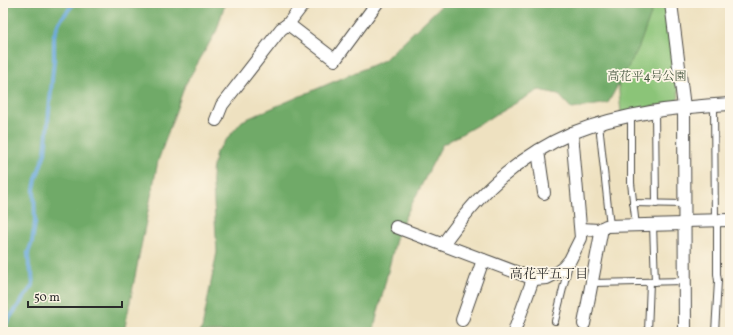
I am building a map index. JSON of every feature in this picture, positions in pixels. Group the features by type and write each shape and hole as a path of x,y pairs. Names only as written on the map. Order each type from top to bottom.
{"street":[{"path":"216,120 222,105 281,29 288,24 304,3"},
{"path":"288,24 335,60 377,3"},
{"path":"671,3 684,107 685,332"},
{"path":"443,244 463,216 494,184 516,166 538,151 572,133 599,124 655,111 684,107 730,104"},
{"path":"396,227 533,279 541,279 555,274 570,260 581,238 572,133"},
{"path":"538,151 544,193"},
{"path":"581,229 599,230 606,227 730,220"},
{"path":"584,324 592,283 606,227"},
{"path":"462,320 483,260"},
{"path":"514,332 533,279"}],"lane":[{"path":"714,105 718,281 715,332"},
{"path":"655,111 656,204"},
{"path":"631,116 631,183 636,226"},
{"path":"599,124 606,227"},
{"path":"633,203 684,204"},
{"path":"648,332 652,282 653,225"},
{"path":"555,321 570,260"},
{"path":"592,283 685,281"}],"green space":[{"path":"3,3 132,3 135,5 136,3 225,3 217,30 185,85 158,161 124,332 3,332"},
{"name":"高花平4号公園","path":"648,3 667,3 679,97 675,102 621,113 617,70"},
{"path":"655,3 638,49 608,103 572,109 558,94 539,90 442,145 398,231 373,332 199,332 202,328 217,252 212,171 216,152 242,121 384,60 443,4"}],"waterway":[{"path":"3,330 8,320 33,285 28,253 32,242 35,222 34,189 45,153 54,59 54,35 59,22 74,3"}],"district":[{"name":"高花平五丁目","path":"549,273"}]}
